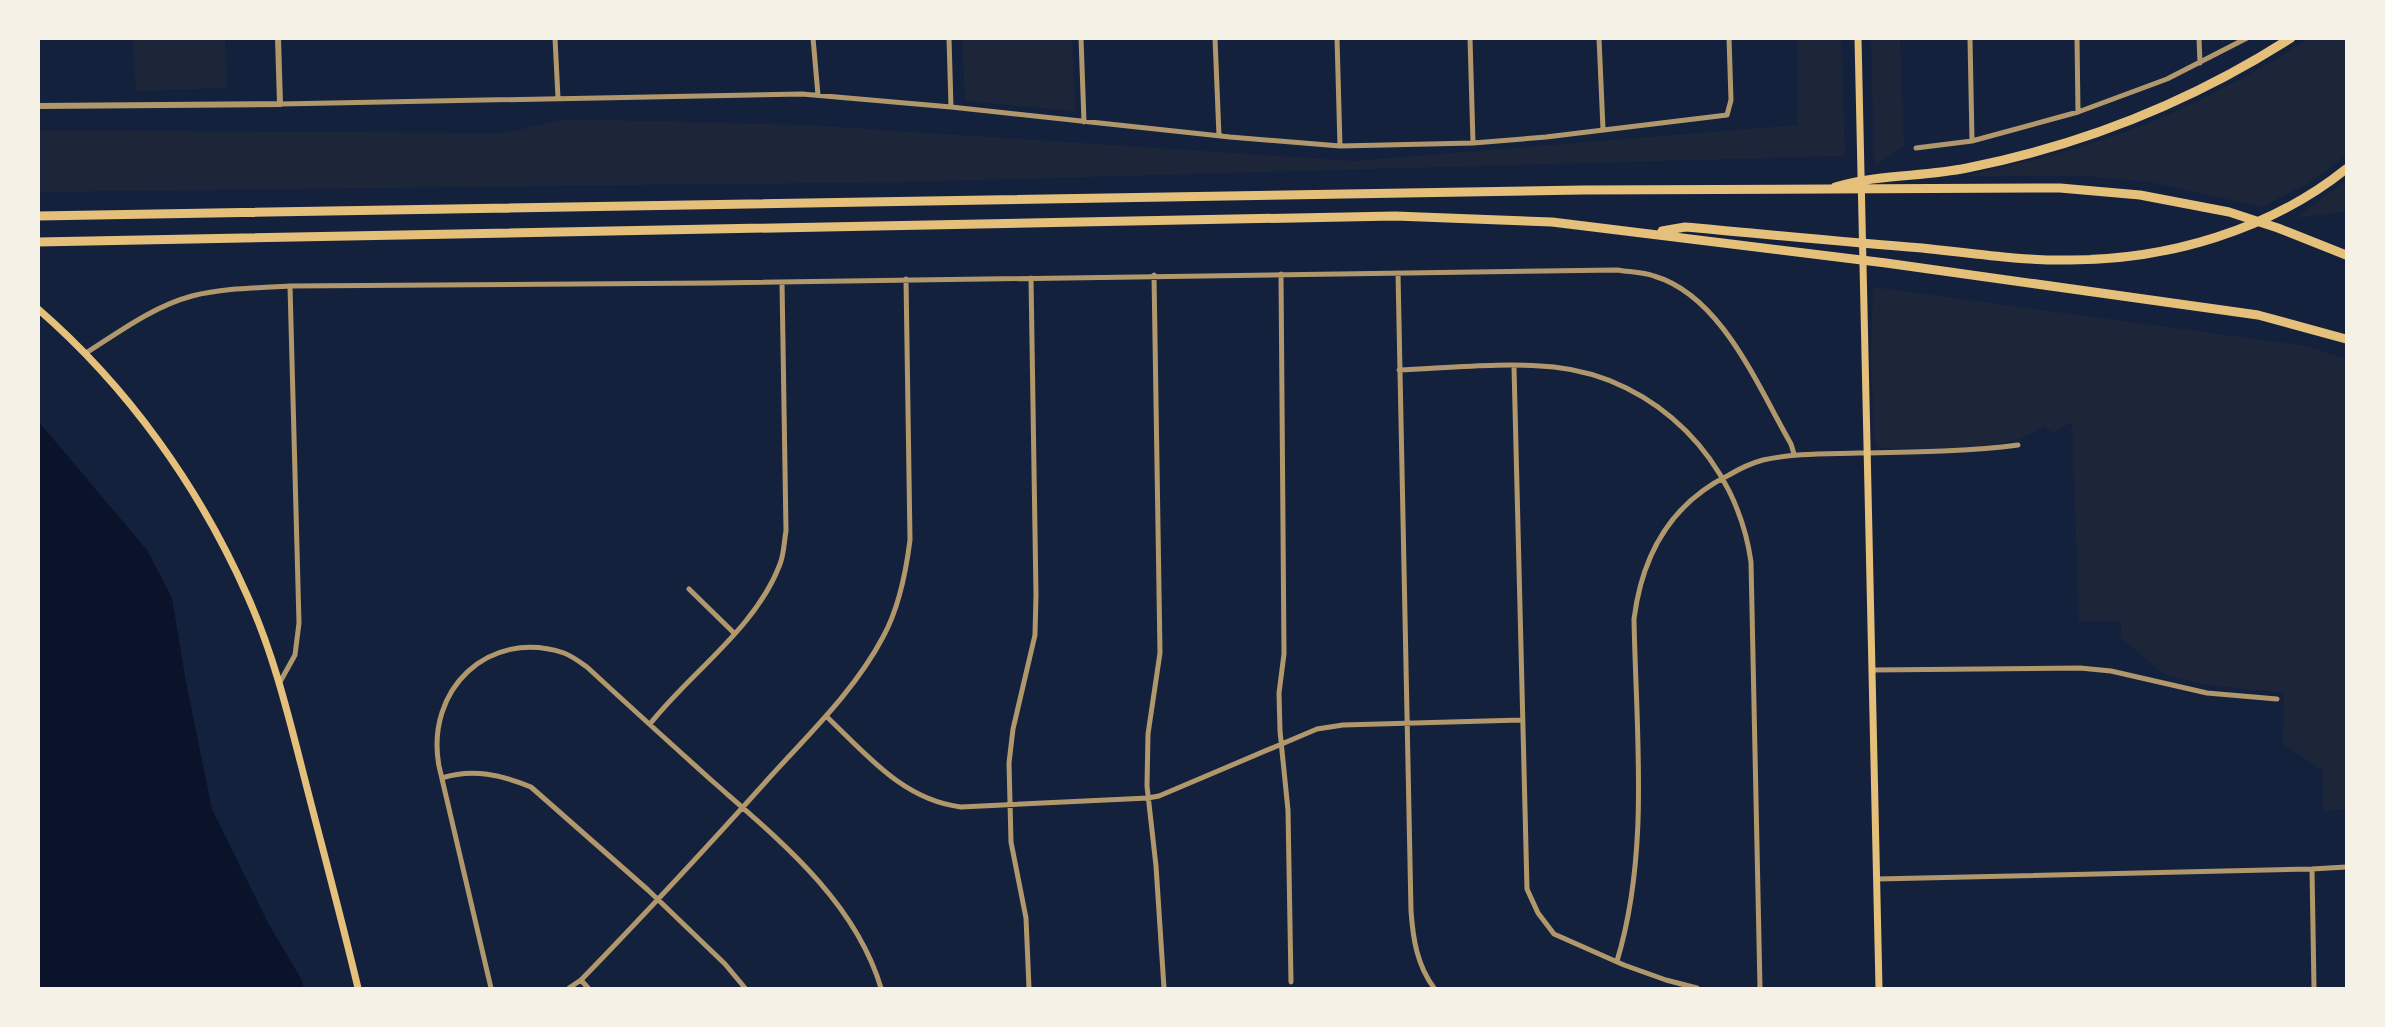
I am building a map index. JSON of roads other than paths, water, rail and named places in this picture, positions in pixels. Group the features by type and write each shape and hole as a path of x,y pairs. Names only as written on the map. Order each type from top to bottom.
{"highway":[{"path":"1827,190 1856,181 1964,169 2011,159 2096,134 2153,113 2217,82 2291,38"},
{"path":"1654,233 1685,227 2068,260 2143,255 2193,244 2237,230 2280,211 2347,169"},
{"path":"38,216 1583,190 2010,188 2101,190 2191,204 2229,212 2278,228 2347,255"},
{"path":"38,242 1395,216 1500,219 1654,233 2210,307 2258,315 2347,339"}],"main road":[{"path":"1858,38 1879,989"},
{"path":"38,309 107,376 162,445 202,509 247,596 280,682 358,989"}],"street":[{"path":"278,38 280,104"},
{"path":"555,38 558,98"},
{"path":"813,38 818,94"},
{"path":"948,38 951,107"},
{"path":"1081,38 1084,122"},
{"path":"1215,38 1219,136"},
{"path":"1337,38 1340,146"},
{"path":"1470,38 1473,143"},
{"path":"1599,38 1603,129"},
{"path":"38,106 818,94 1340,146 1473,143 1727,115 1731,100 1729,38"},
{"path":"1970,38 1972,141"},
{"path":"2077,38 2078,112"},
{"path":"2199,38 2200,63"},
{"path":"1916,148 1972,141 2078,112 2141,89 2200,63 2247,38"},
{"path":"86,353 155,311 191,297 236,289 290,286 1617,270 1654,276 1678,286 1696,299 1727,332 1791,444 1794,454"},
{"path":"1398,273 1413,941 1424,975 1434,989"},
{"path":"1281,274 1284,528 1283,654 1279,693 1280,743 1288,810 1291,982"},
{"path":"1154,275 1160,653 1148,734 1148,798 1157,880 1164,989"},
{"path":"1029,989 1026,918 1011,842 1009,763 1013,729 1034,635 1036,595 1031,278"},
{"path":"569,989 581,980 657,900 826,716 860,676 885,634 906,567 911,513 906,279"},
{"path":"650,724 766,594 781,561 786,531 782,282"},
{"path":"280,682 295,655 299,623 290,286"},
{"path":"1514,366 1527,889 1538,913 1554,934 1617,961 1697,989"},
{"path":"1399,370 1555,367 1582,372 1615,383 1660,406 1695,438 1722,478 1747,533 1751,562 1760,989"},
{"path":"1617,961 1631,907 1637,858 1634,619 1638,589 1647,562 1666,528 1694,496 1722,478 1760,461 1794,454 1977,450 2018,445"},
{"path":"689,589 734,633"},
{"path":"491,989 436,750 439,719 452,688 469,668 511,649 538,648 565,654 587,667 783,846 838,904 874,963 881,989"},
{"path":"1872,670 2080,668 2111,671 2207,693 2277,699"},
{"path":"826,716 897,783 942,805 961,807 1159,796 1317,729 1343,725 1521,720"},
{"path":"442,778 478,772 508,778 531,787 725,964 745,989"},
{"path":"1877,879 2347,867"},
{"path":"2312,869 2314,989"},
{"path":"581,980 588,989"}]}
